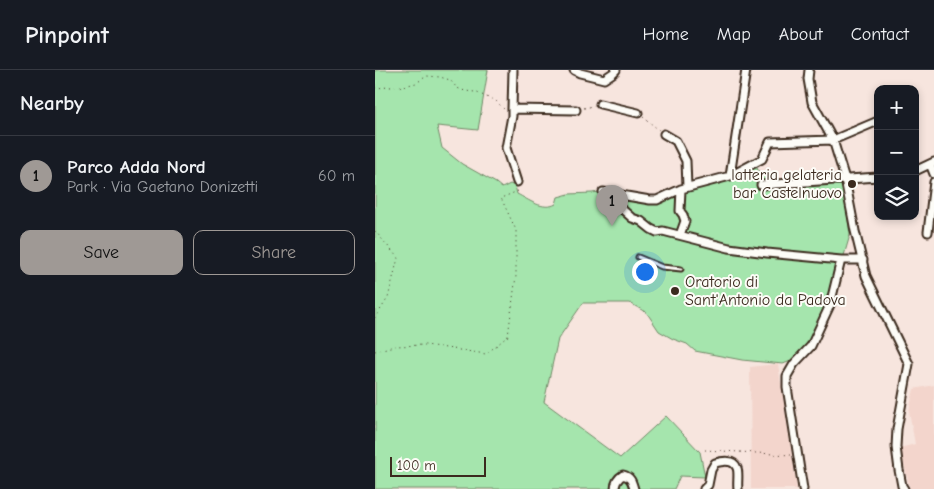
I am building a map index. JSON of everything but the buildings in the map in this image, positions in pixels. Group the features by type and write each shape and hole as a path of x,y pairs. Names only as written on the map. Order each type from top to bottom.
{"street":[{"path":"513,70 512,113 506,148 517,182"},
{"path":"574,70 604,79 616,70"},
{"path":"730,176 746,70"},
{"path":"809,70 813,102 833,140 845,179 866,276 909,364 897,429 896,447 904,489"},
{"path":"600,104 639,113"},
{"path":"512,113 577,110"},
{"path":"603,192 657,200 684,188 730,176 762,159 770,142 833,140 874,123"},
{"path":"664,134 676,141 686,161 680,211 685,221 680,235"},
{"path":"919,169 932,163 934,174"},
{"path":"761,185 874,177"},
{"path":"928,232 934,182"},
{"path":"623,210 632,218 641,221 657,232 663,231 729,248 841,260 863,260"},
{"path":"803,489 787,387 787,376 794,364 811,346 815,338 830,304 841,260"},
{"path":"704,489 708,485 711,470 715,463 723,461 732,463 737,468 738,489"},
{"path":"615,489 616,482 623,475 631,480 634,489"}],"lane":[{"path":"638,257 662,267 681,269"}],"path":[{"path":"375,88 404,86 416,83 427,76 440,77 450,80 457,88 475,92 496,101 512,113"},
{"path":"577,110 600,104"},
{"path":"639,113 664,134"},
{"path":"375,351 394,346 426,345 486,354 508,336 516,276 516,230 501,198 518,191"},
{"path":"375,231 398,258 388,298 375,318"},
{"path":"705,450 798,455"}],"shaded area":[{"path":"778,364 797,489 751,489 750,367"},
{"path":"934,385 934,489 910,489 900,448 915,444 909,411 914,389"}],"green space":[{"path":"375,70 488,70 478,130 437,126 442,148 462,164 502,188 510,184 515,186 517,194 541,205 551,206 556,204 558,197 569,194 607,191 655,201 756,166 759,172 779,181 841,183 850,235 821,324 808,347 796,359 783,364 742,360 695,351 687,344 659,331 647,313 630,303 583,303 558,339 544,402 620,458 666,416 700,452 705,477 680,476 674,489 375,489"}],"place":[{"name":"latteria gelateria bar Castelnuovo","path":"852,184"},
{"name":"Parco Adda Nord","path":"612,226"},
{"name":"Oratorio di Sant'Antonio da Padova","path":"675,291"}]}
